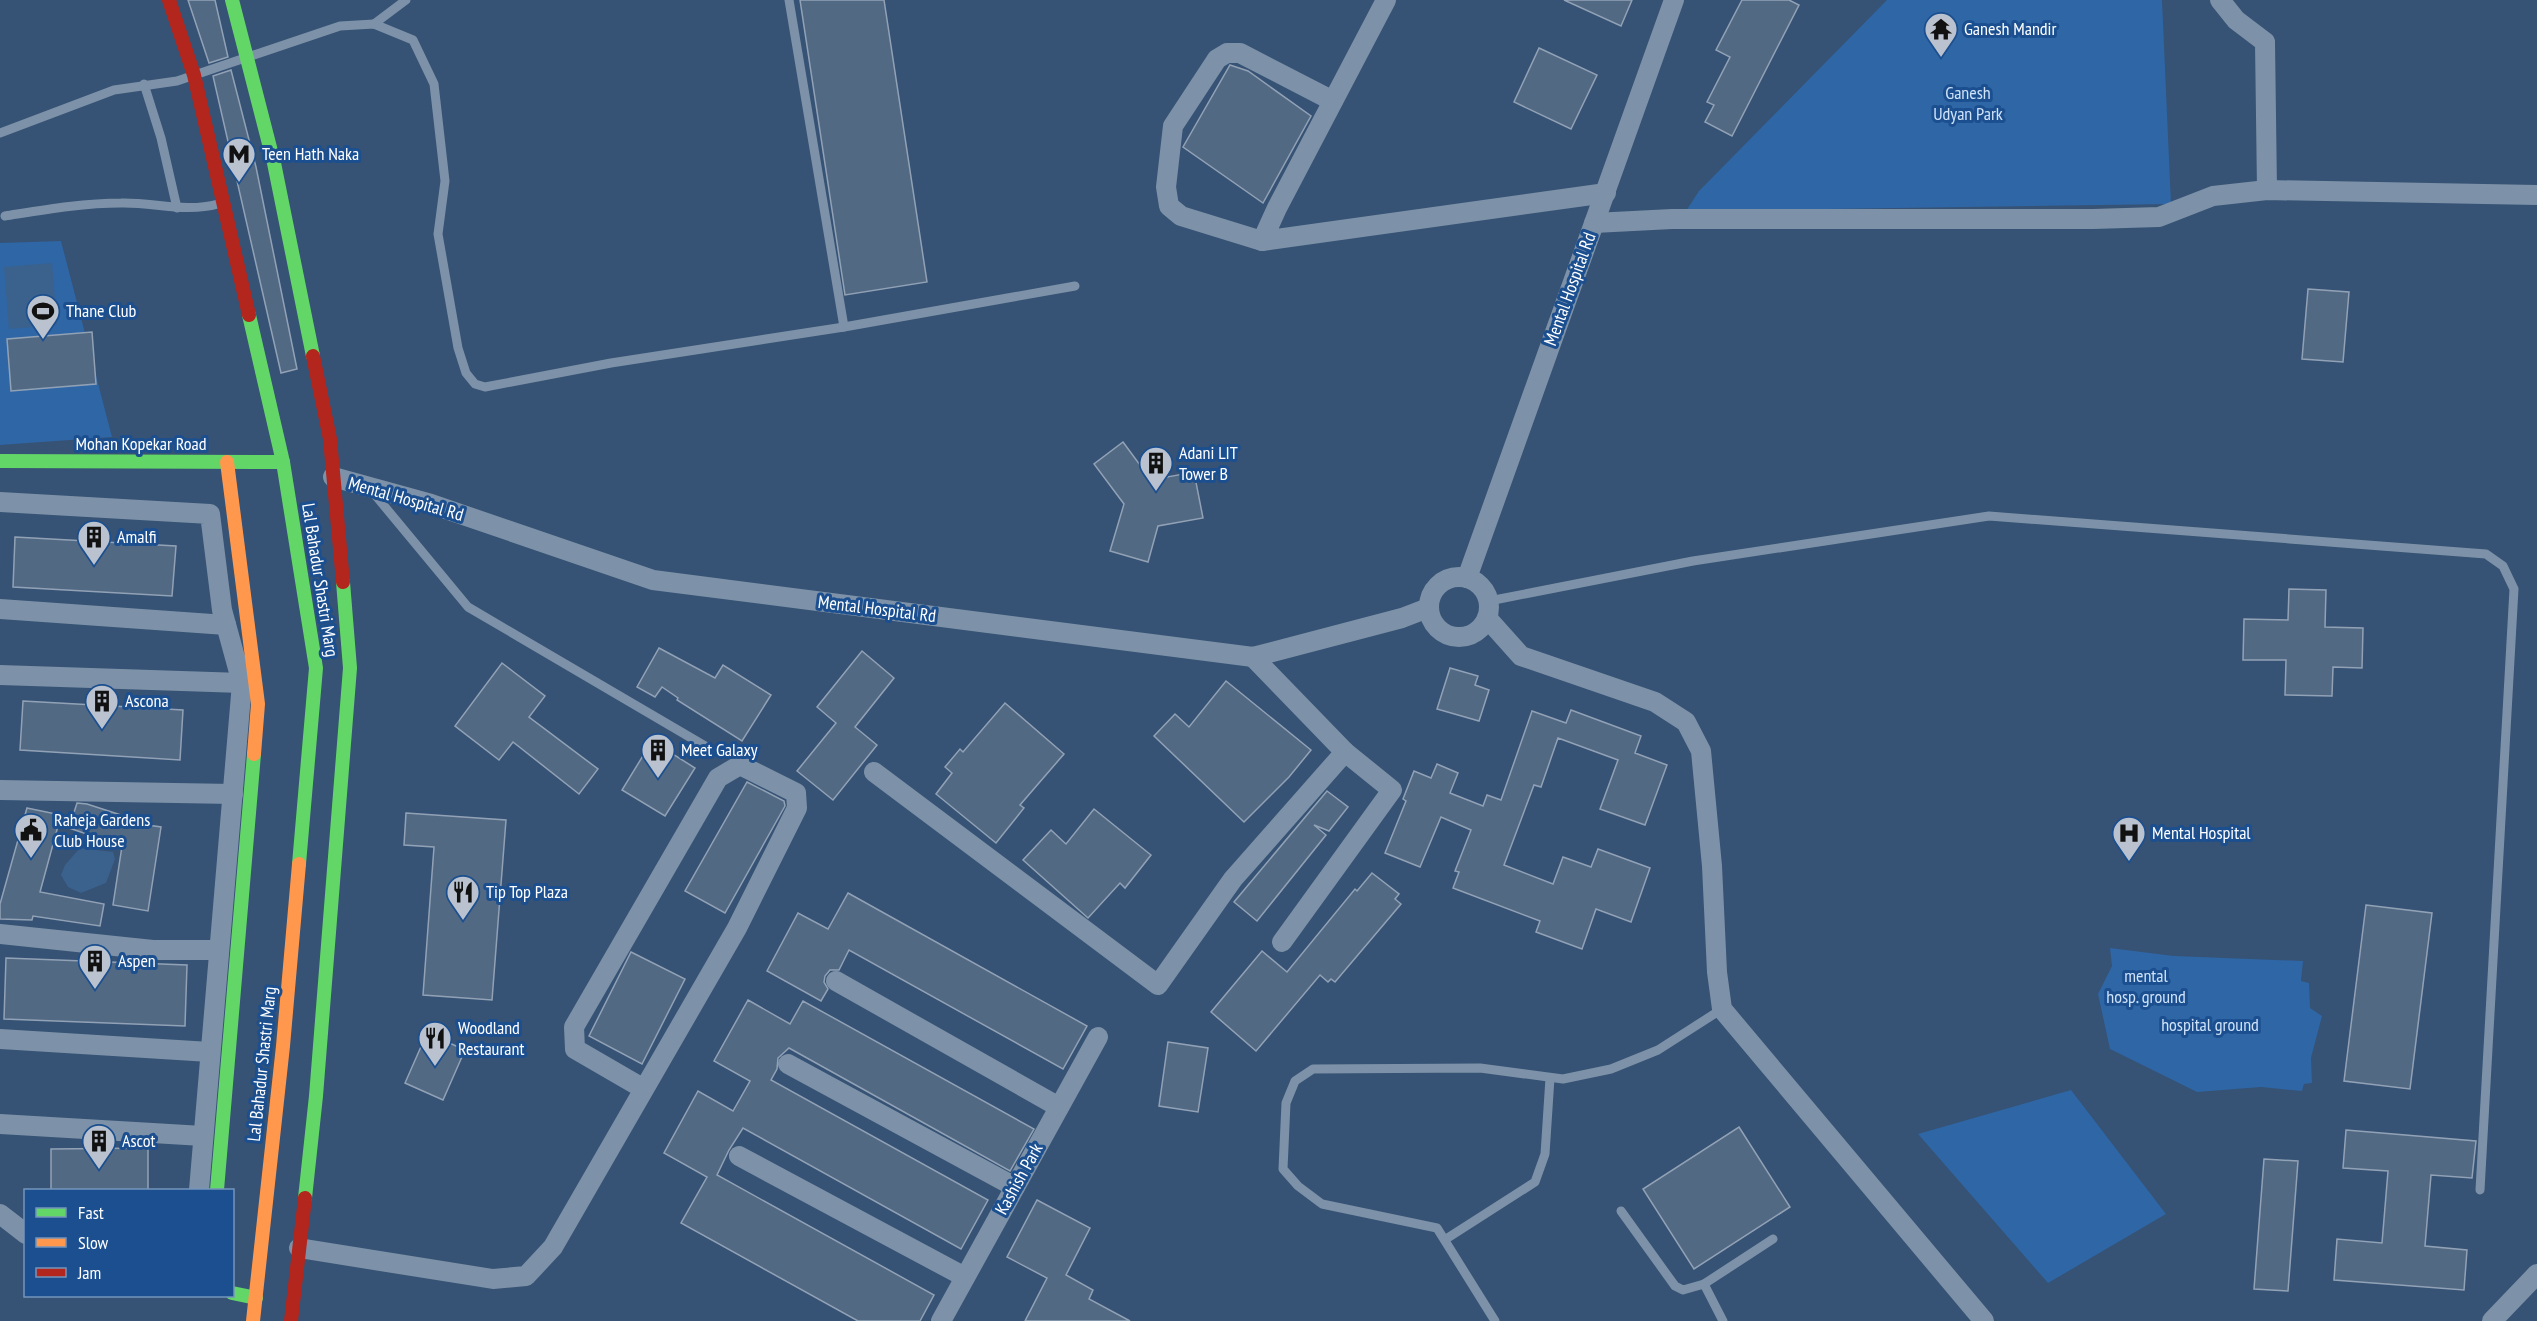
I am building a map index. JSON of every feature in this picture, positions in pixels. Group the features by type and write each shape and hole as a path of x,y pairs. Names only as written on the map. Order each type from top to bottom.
{"main road":[{"name":"Lal Bahadur Shastri Marg","path":"169,0 194,75 283,462 308,588 316,668 283,1046 254,1321"},
{"name":"Lal Bahadur Shastri Marg","path":"232,0 245,59 274,163 330,439 339,593 350,668 316,1096 291,1321"},
{"name":"Mohan Kopekar Road","path":"0,461 283,462"},
{"path":"217,1189 258,704 227,462"},
{"path":"234,1293 256,1298"}],"street":[{"path":"1262,241 1386,0"},
{"name":"Mental Hospital Rd","path":"1467,578 1674,0"},
{"path":"2220,0 2236,20 2265,42 2267,190"},
{"path":"1333,101 1240,53 1227,53 1217,58 1173,126 1166,187 1169,206 1181,216 1262,241 1606,193"},
{"path":"1594,223 1672,219 2158,217 2213,196 2267,190 2537,195"},
{"name":"Mental Hospital Rd","path":"333,477 431,504 653,580 1253,657 1402,618 1428,608"},
{"path":"0,502 210,514 226,625 242,683 199,1189"},
{"path":"1488,610 1479,630 1471,635 1452,637 1436,628 1430,620 1428,608 1433,591 1440,583 1449,579 1467,578 1478,584 1488,610 1521,657 1655,702 1686,722 1701,751 1712,866 1717,972 1722,1009 1983,1321"},
{"path":"0,609 226,625"},
{"path":"1253,657 1345,752 1392,789 1282,942"},
{"path":"0,675 242,683"},
{"path":"874,772 1158,985 1233,879 1345,752"},
{"path":"299,1248 493,1279 526,1275 553,1247 737,928 797,808 796,793 740,765 718,778 574,1027 575,1049 644,1089"},
{"path":"0,790 233,794"},
{"path":"0,934 153,950 219,950"},
{"path":"836,981 1059,1107"},
{"name":"Kashish Park","path":"941,1321 1098,1036"},
{"path":"0,1039 210,1052"},
{"path":"788,1064 1015,1187"},
{"path":"0,1124 203,1136"},
{"path":"739,1156 965,1277"},
{"path":"0,1214 24,1232"},
{"path":"2492,1321 2537,1274"}],"lane":[{"path":"374,24 406,0"},
{"path":"789,0 844,327"},
{"path":"0,133 114,90 177,81 340,26 374,24 413,40 434,84 444,181 438,234 458,348 466,373 475,384 485,387 611,363 844,327 1075,286"},
{"path":"144,84 161,138 177,208"},
{"path":"5,216 78,205 123,202 177,208 223,202"},
{"path":"369,488 468,607 705,746"},
{"path":"1488,610 1693,561 1989,516 2486,554 2503,566 2514,589 2480,1190"},
{"path":"1495,1321 1446,1239 1437,1228 1322,1204 1298,1186 1283,1169 1286,1103 1295,1081 1313,1069 1480,1068 1563,1079 1611,1069 1649,1054 1722,1009"},
{"path":"1446,1239 1535,1182 1545,1155 1550,1078"},
{"path":"1621,1211 1675,1286 1683,1290 1704,1284 1773,1239"},
{"path":"1704,1284 1724,1321"}],"green space":[{"name":"Ganesh Udyan Park","path":"1887,0 2162,0 2171,204 1686,211 1699,191"},
{"name":"Thane Club","path":"61,241 112,437 0,445 0,243"},
{"name":"hospital ground","path":"2110,948 2174,956 2303,961 2301,981 2309,983 2310,1008 2322,1016 2311,1058 2312,1083 2304,1084 2302,1091 2261,1087 2197,1092 2110,1049 2098,994 2112,966"},
{"path":"2071,1090 2166,1214 2048,1283 1918,1134"}],"shaded area":[{"path":"52,263 57,325 9,329 4,267"},
{"path":"80,848 113,852 115,859 106,883 81,893 68,887 61,875 65,865"}],"building":[{"path":"188,0 215,0 228,57 209,63"},
{"path":"800,0 884,0 927,282 845,295"},
{"path":"1564,0 1632,0 1621,26"},
{"path":"1742,0 1789,0 1799,5 1732,136 1705,122 1714,105 1707,102 1730,57 1716,50"},
{"path":"1539,48 1597,75 1571,129 1514,102"},
{"path":"1230,65 1248,71 1311,116 1263,203 1183,147"},
{"path":"231,70 256,167 297,369 281,373 213,76"},
{"path":"2308,289 2349,292 2343,362 2302,359"},
{"path":"92,332 96,384 11,391 7,339"},
{"name":"Adani LIT Tower B","path":"1123,442 1151,480 1194,472 1203,518 1158,526 1148,562 1110,551 1124,504 1094,464"},
{"name":"Amalfi","path":"15,537 176,546 172,596 13,587"},
{"path":"2289,589 2326,590 2325,627 2363,628 2362,668 2333,667 2332,696 2285,695 2286,660 2243,660 2244,619 2288,620"},
{"path":"659,648 715,678 723,665 771,695 742,741 677,700 678,698 662,687 655,697 637,687"},
{"path":"862,651 894,678 855,727 877,745 833,800 797,771 836,723 817,707"},
{"path":"502,663 545,696 529,717 598,769 579,794 513,742 499,760 455,726"},
{"path":"1450,668 1478,676 1475,685 1489,690 1479,721 1437,709"},
{"path":"1226,681 1311,750 1289,777 1244,822 1154,736 1175,714 1189,727"},
{"name":"Ascona","path":"23,701 183,710 180,760 20,750"},
{"path":"1005,703 1064,754 1020,805 1024,808 996,843 936,794 952,773 945,767 960,749 963,752"},
{"path":"1571,710 1641,736 1635,753 1667,765 1645,825 1600,809 1618,760 1558,738 1541,787 1534,785 1504,865 1553,884 1563,857 1591,867 1598,849 1650,868 1631,922 1596,909 1582,949 1536,932 1540,921 1453,888 1459,872 1455,871 1471,830 1441,817 1420,867 1385,853 1406,801 1403,799 1414,771 1431,778 1437,764 1458,773 1450,793 1483,806 1487,795 1501,800 1532,711 1566,723"},
{"name":"Meet Galaxy","path":"652,741 695,768 665,816 622,790"},
{"path":"747,782 784,801 785,806 725,913 685,891"},
{"path":"1327,791 1348,807 1329,831 1314,825 1326,835 1257,921 1234,902"},
{"name":"Raheja Gardens Club House","path":"77,803 121,815 119,821 161,827 148,911 113,905 122,846 69,828"},
{"name":"Raheja Gardens Club House","path":"27,808 61,815 40,892 104,904 100,926 33,916 32,920 0,919 0,904"},
{"path":"1094,809 1151,855 1125,888 1120,883 1088,918 1023,860 1051,830 1066,844"},
{"name":"Tip Top Plaza","path":"406,813 506,820 492,1000 423,995 434,847 404,845"},
{"path":"1372,873 1399,894 1395,899 1401,904 1335,982 1331,979 1328,982 1320,975 1256,1051 1211,1012 1262,951 1287,972 1355,889 1357,891"},
{"path":"848,893 1087,1026 1063,1069 849,950 839,970 830,970 825,976 824,982 828,989 821,1001 767,971 798,913 828,929"},
{"path":"2366,905 2432,913 2410,1089 2344,1081"},
{"path":"631,952 685,979 642,1064 589,1036"},
{"name":"Aspen","path":"6,958 187,965 185,1026 4,1019"},
{"path":"748,1000 790,1024 803,1001 1034,1129 1010,1171 789,1048 778,1058 777,1069 771,1080 988,1200 961,1249 743,1128 729,1150 717,1175 934,1295 920,1321 858,1321 681,1223 707,1177 664,1153 698,1091 733,1111 750,1081 714,1061"},
{"name":"Woodland Restaurant","path":"427,1033 465,1050 443,1100 405,1083"},
{"path":"1168,1042 1208,1048 1198,1112 1159,1106"},
{"path":"1739,1127 1790,1207 1694,1269 1643,1189"},
{"path":"2346,1130 2476,1141 2472,1178 2431,1175 2425,1246 2467,1250 2464,1290 2334,1280 2337,1239 2382,1243 2388,1171 2343,1168"},
{"name":"Ascot","path":"148,1148 148,1189 51,1189 51,1149"},
{"path":"2264,1159 2298,1161 2288,1291 2254,1289"},
{"path":"1037,1200 1090,1228 1066,1275 1093,1290 1089,1299 1130,1321 1025,1321 1047,1278 1007,1257"}],"traffic: fast":[{"path":"232,0 274,163 313,356"},
{"path":"249,315 283,462 316,668 299,864"},
{"path":"0,461 283,462"},
{"path":"305,1198 316,1096 350,668 343,582"},
{"path":"217,1189 254,754"},
{"path":"234,1293 256,1298"}],"traffic: slow":[{"path":"227,462 258,704 254,754"},
{"path":"253,1321 283,1046 299,864"}],"traffic: jam":[{"path":"169,0 194,75 249,315"},
{"path":"313,356 330,439 343,582"},
{"path":"291,1321 305,1198"}],"place":[{"name":"Ganesh Mandir","path":"1941,58"},
{"name":"Teen Hath Naka","path":"239,183"},
{"name":"Thane Club","path":"43,340"},
{"name":"Adani LIT Tower B","path":"1156,492"},
{"name":"Amalfi","path":"94,566"},
{"name":"Ascona","path":"102,730"},
{"name":"Meet Galaxy","path":"658,779"},
{"name":"Raheja Gardens Club House","path":"31,859"},
{"name":"Mental Hospital","path":"2129,862"},
{"name":"Tip Top Plaza","path":"463,921"},
{"name":"Aspen","path":"95,990"},
{"name":"Woodland Restaurant","path":"435,1067"},
{"name":"Ascot","path":"99,1170"}],"park label":[{"name":"mental hosp. ground","path":"2146,986"}]}
